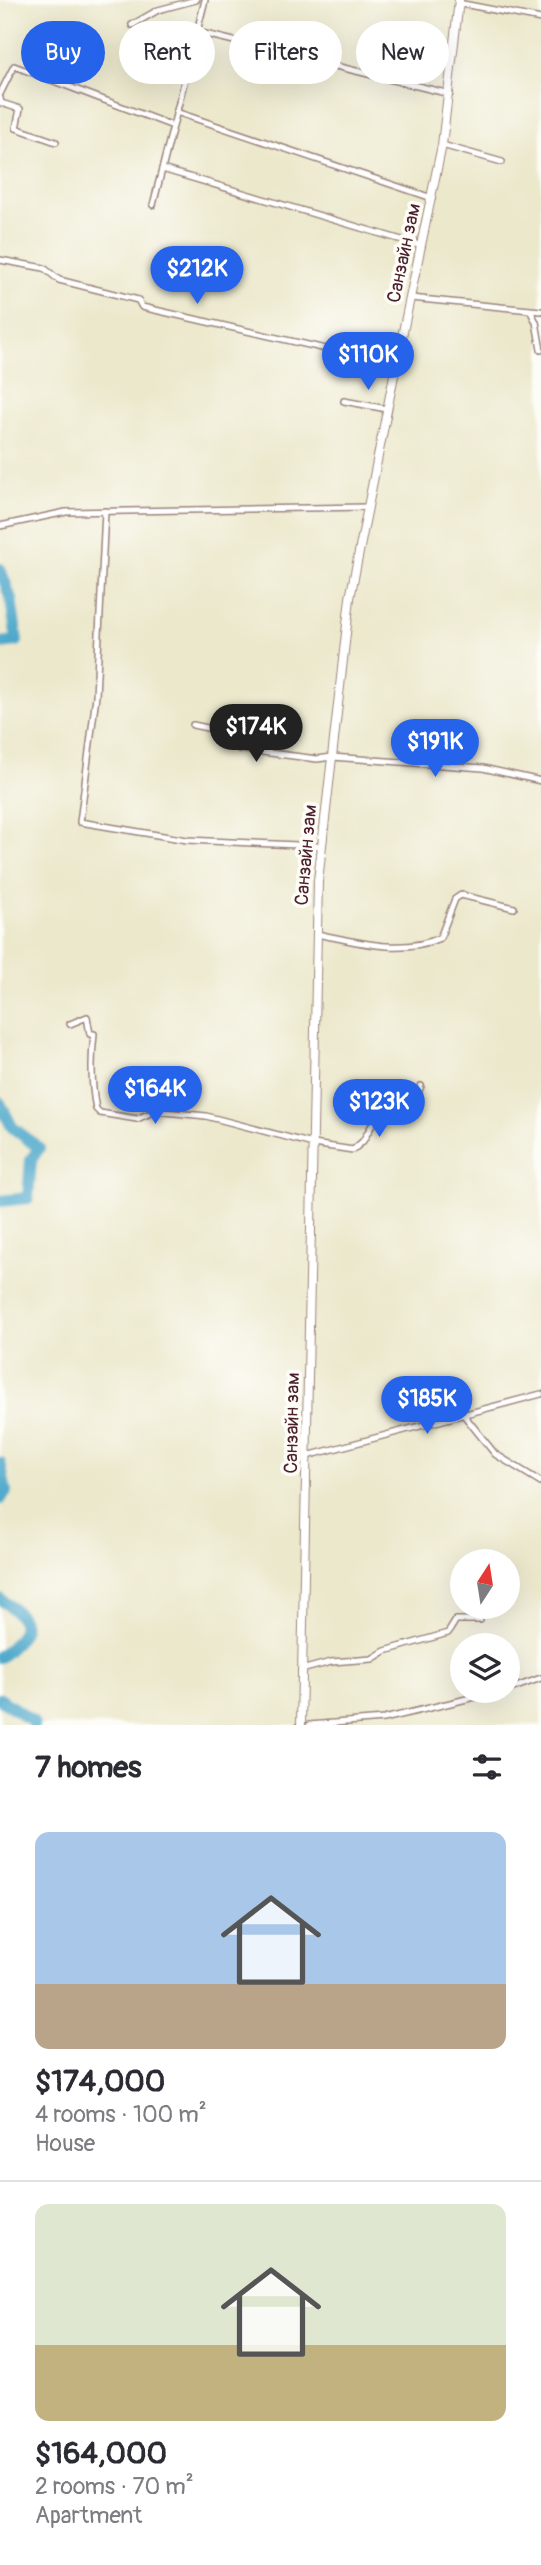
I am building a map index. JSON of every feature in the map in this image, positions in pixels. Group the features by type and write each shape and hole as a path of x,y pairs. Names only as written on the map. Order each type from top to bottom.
{"main road":[{"name":"Санзайн зам","path":"301,1725 321,846 350,598 442,145 450,94 458,1"}],"street":[{"path":"139,21 158,10 196,0"},
{"path":"200,21 205,0"},
{"path":"458,1 541,19"},
{"path":"215,36 450,94"},
{"path":"56,142 16,128 20,109 1,103 0,96 13,66 173,126"},
{"path":"153,205 183,84"},
{"path":"176,112 432,198"},
{"path":"442,145 502,162"},
{"path":"162,169 422,246"},
{"path":"0,260 44,268 59,280 138,300 142,307 396,365"},
{"path":"411,298 541,311"},
{"path":"531,312 536,322 541,350"},
{"path":"344,401 387,409"},
{"path":"0,528 9,523 66,512 368,507"},
{"path":"105,511 96,696 80,822 187,840 321,846"},
{"path":"194,725 241,735 239,748 317,759 332,757 483,768 541,780"},
{"path":"317,934 382,946 411,945 440,938 455,899 461,895 514,908"},
{"path":"71,1024 87,1017 90,1034 94,1034 91,1055 93,1092 96,1109 100,1113 137,1119 155,1111 206,1116 313,1144 353,1150 363,1141 377,1116 414,1103 421,1086"},
{"path":"307,1456 541,1394"},
{"path":"463,1414 495,1454 541,1482"},
{"path":"301,1670 331,1662 372,1659 385,1651 448,1633 456,1620 480,1620"},
{"path":"520,1685 541,1678"},
{"path":"309,1725 384,1719 451,1703"}],"waterway":[{"path":"0,569 11,599 17,641 0,643"},
{"path":"0,1103 12,1127 39,1148 31,1160 28,1198 0,1201"},
{"path":"0,1463 6,1492 0,1499"},
{"path":"0,1599 18,1614 24,1627 17,1641 0,1657"},
{"path":"0,1699 34,1725"}]}
